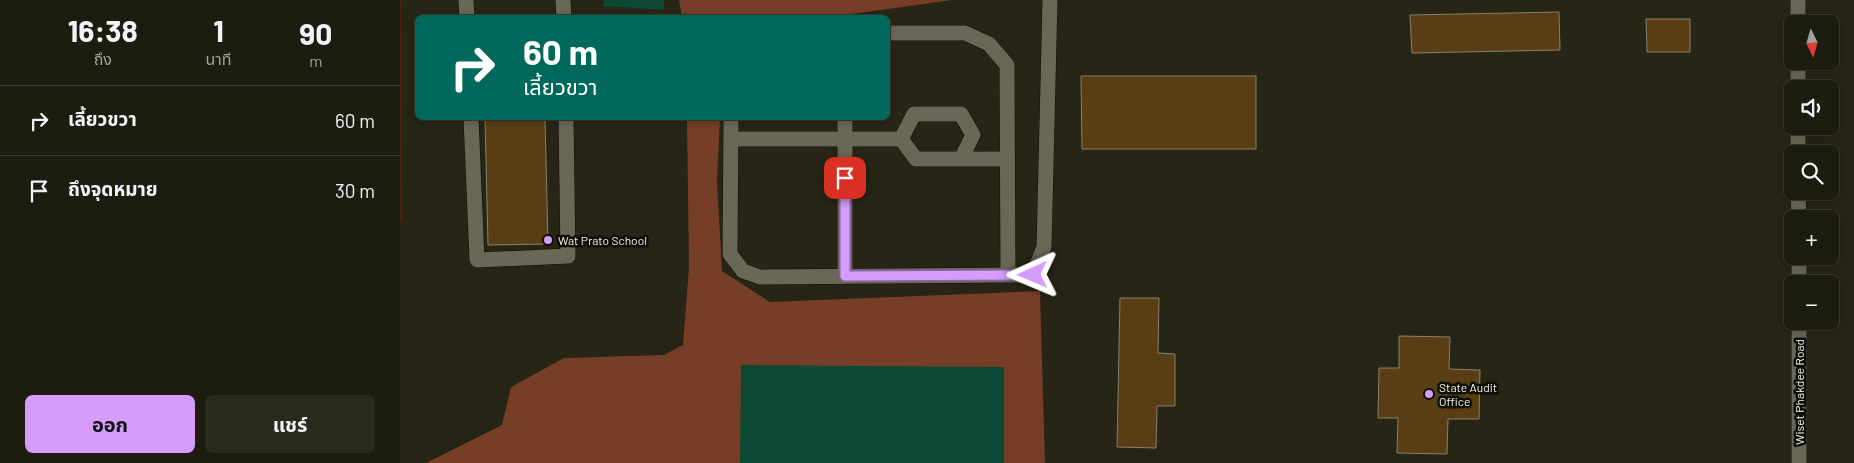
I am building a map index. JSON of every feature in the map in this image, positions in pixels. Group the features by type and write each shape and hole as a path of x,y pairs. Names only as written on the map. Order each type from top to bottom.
{"street":[{"path":"466,0 467,15"},
{"path":"563,0 564,15"},
{"path":"731,120 730,254 743,271 760,277 1033,275 1044,247 1050,0"},
{"path":"1798,0 1798,15"},
{"path":"890,33 965,33 989,44 1007,65 1008,275"},
{"path":"901,139 914,114 961,114 973,135 961,159"},
{"path":"471,120 477,260 568,256 566,120"},
{"path":"845,120 845,276"},
{"path":"731,139 901,139"},
{"path":"901,139 916,159 1007,159"},
{"name":"Wiset Phakdee Road","path":"1799,330 1799,463"}],"shaded area":[{"path":"401,0 402,222 400,222"},
{"path":"604,0 664,0 664,10 603,6"},
{"path":"679,0 952,0 845,15 682,15"},
{"path":"687,120 720,120 717,182 722,271 770,302 1040,291 1045,463 426,463 502,425 511,387 564,358 664,355 683,345 689,267"},
{"path":"741,365 1004,367 1004,463 740,463"}],"building":[{"path":"1559,12 1560,50 1412,53 1410,15"},
{"path":"1646,19 1690,19 1690,52 1647,52"},
{"path":"1081,76 1256,76 1256,149 1082,149"},
{"path":"485,120 545,120 548,244 488,245"},
{"path":"1120,298 1159,298 1158,353 1175,354 1175,406 1157,406 1156,448 1117,447"},
{"name":"State Audit Office","path":"1399,336 1450,337 1449,369 1480,370 1479,419 1448,419 1447,454 1397,453 1398,418 1378,418 1379,368 1399,368"}],"place":[{"name":"Wat Prato School","path":"548,240"},
{"name":"State Audit Office","path":"1429,394"}],"route":[{"path":"845,178 845,276 1033,275"}]}
